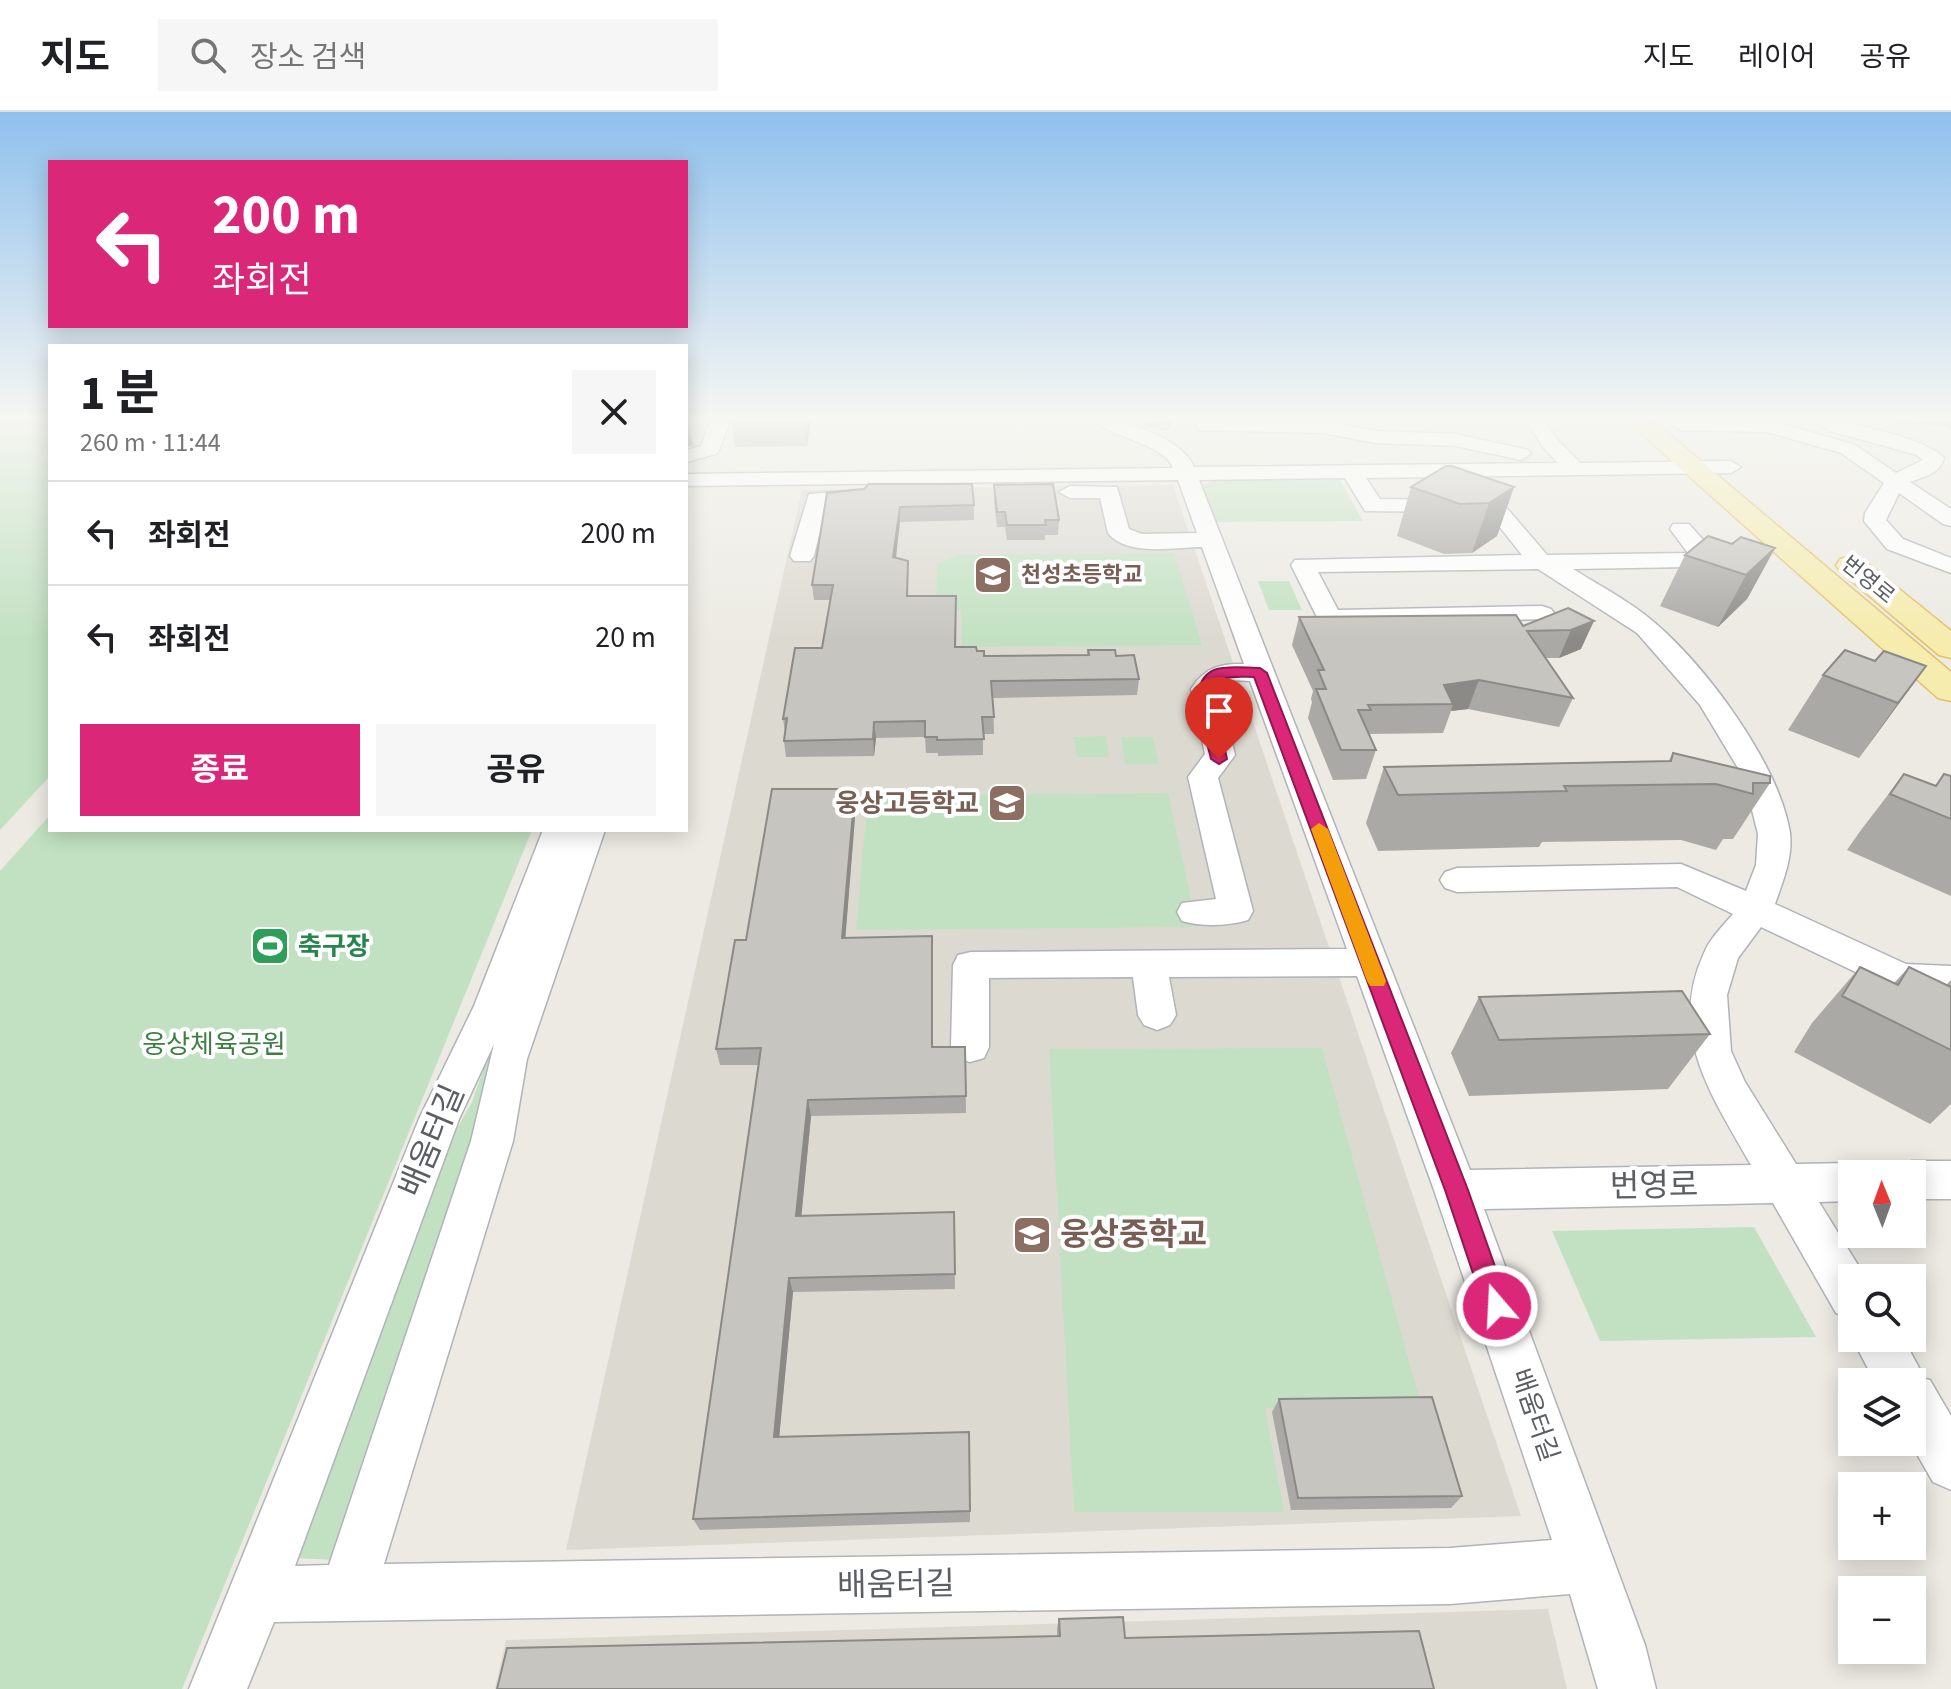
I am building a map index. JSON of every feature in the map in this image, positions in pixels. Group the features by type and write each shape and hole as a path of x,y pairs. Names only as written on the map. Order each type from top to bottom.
{"main road":[{"path":"1722,494 1951,690"},
{"name":"번영로","path":"1764,494 1951,648"}],"street":[{"path":"802,556 817,499 823,496 995,494"},
{"path":"1109,494 1119,533 1123,536 1139,541 1211,540"},
{"name":"배움터길","path":"1193,494 1456,1190 1616,1645 1627,1689"},
{"path":"1365,494 1373,506 1492,504"},
{"path":"1484,494 1537,559 1646,628 1712,701 1744,779 1774,834 1772,865 1756,909 1721,954 1709,995 1712,1051 1729,1090 1838,1274"},
{"path":"1888,494 1876,513 1875,521 1881,531 1895,544 1951,566"},
{"path":"1915,494 1951,519"},
{"path":"1921,498 1951,497"},
{"path":"1542,614 1329,618 1303,565 1498,569 1545,563 1688,560 1705,556 1681,529"},
{"path":"1194,912 1236,911 1203,777 1203,773 1220,755 1205,689 1219,673 1260,673"},
{"name":"배움터길","path":"558,832 493,1006 439,1119 257,1594 1450,1576 1587,1565"},
{"name":"배움터길","path":"347,1594 492,1141 508,1059 588,832"},
{"path":"1457,880 1681,875 1900,977 1951,980"},
{"path":"1621,892 1713,890"},
{"path":"970,1047 971,965 1370,962"},
{"path":"1149,964 1157,1015"},
{"path":"1926,1180 1951,1180"},
{"name":"번영로","path":"1456,1190 1838,1182"},
{"path":"1926,1422 1951,1464"},
{"path":"218,1689 257,1594"}],"shaded area":[{"name":"웅상중학교","path":"801,494 1176,494 1521,1516 566,1550"},
{"path":"1548,1609 1567,1689 495,1689 506,1640"}],"green space":[{"path":"0,494 48,494 48,778 0,830"},
{"path":"1205,494 1348,494 1363,521 1216,522"},
{"path":"1174,553 1202,645 962,647 961,610 936,610 937,564 957,555"},
{"path":"1258,581 1289,581 1302,610 1269,610"},
{"path":"1106,736 1109,757 1077,757 1074,737"},
{"path":"1121,737 1153,737 1159,764 1125,764"},
{"path":"1168,793 1197,927 856,930 868,796"},
{"name":"웅상체육공원","path":"48,817 48,832 531,832 182,1689 0,1689 0,871"},
{"path":"567,832 574,832 333,1560 297,1558 435,1167 472,1102"},
{"path":"1322,1048 1422,1408 1265,1408 1284,1512 1074,1512 1049,1049"},
{"path":"1754,1227 1816,1337 1600,1341 1552,1231"}],"building":[{"path":"827,494 973,494 974,505 900,507 893,557 908,561 907,596 956,596 955,647 976,647 977,651 984,651 984,656 1089,655 1088,650 1115,650 1116,656 1134,655 1139,679 991,681 994,717 982,717 984,739 937,740 937,737 925,737 925,721 874,722 873,739 784,741 787,718 783,719 795,648 822,648 833,585 812,585"},
{"path":"995,494 1055,494 1059,520 1045,520 1046,525 1007,525 1005,512 997,512"},
{"path":"1430,494 1504,494 1489,503 1460,504"},
{"path":"1708,536 1732,544 1741,537 1775,548 1746,575 1685,555"},
{"path":"1568,608 1594,621 1571,630 1527,631 1573,698 1479,680 1444,685 1453,704 1368,705 1371,710 1358,710 1376,750 1341,750 1316,689 1326,689 1318,670 1324,670 1299,617 1516,615 1523,626"},
{"path":"1845,650 1875,661 1884,651 1926,666 1898,703 1823,675"},
{"path":"1673,753 1770,776 1770,783 1753,783 1753,794 1716,784 1564,786 1567,791 1398,795 1384,767 1671,761"},
{"path":"1904,774 1936,786 1944,774 1951,776 1951,819 1890,794"},
{"path":"772,789 855,789 842,938 932,936 932,1047 965,1047 966,1096 808,1100 796,1216 954,1212 955,1274 789,1278 774,1437 969,1432 970,1511 693,1519 761,1048 716,1049 735,940 746,940"},
{"path":"1860,967 1898,985 1909,967 1951,987 1951,1050 1842,996"},
{"path":"1682,991 1710,1034 1499,1040 1479,997"},
{"path":"1432,1397 1462,1496 1298,1498 1279,1399"},
{"path":"1123,1617 1125,1638 1419,1631 1434,1689 497,1689 507,1648 1060,1636 1059,1619"}],"slow traffic":[{"path":"1319,829 1377,981"}],"place":[{"name":"천성초등학교","path":"993,575"},
{"name":"웅상고등학교","path":"1007,803"},
{"name":"축구장","path":"270,946"},
{"name":"웅상중학교","path":"1032,1235"}],"route":[{"path":"1219,759 1204,694 1208,682 1219,673 1260,673 1497,1306"}]}
